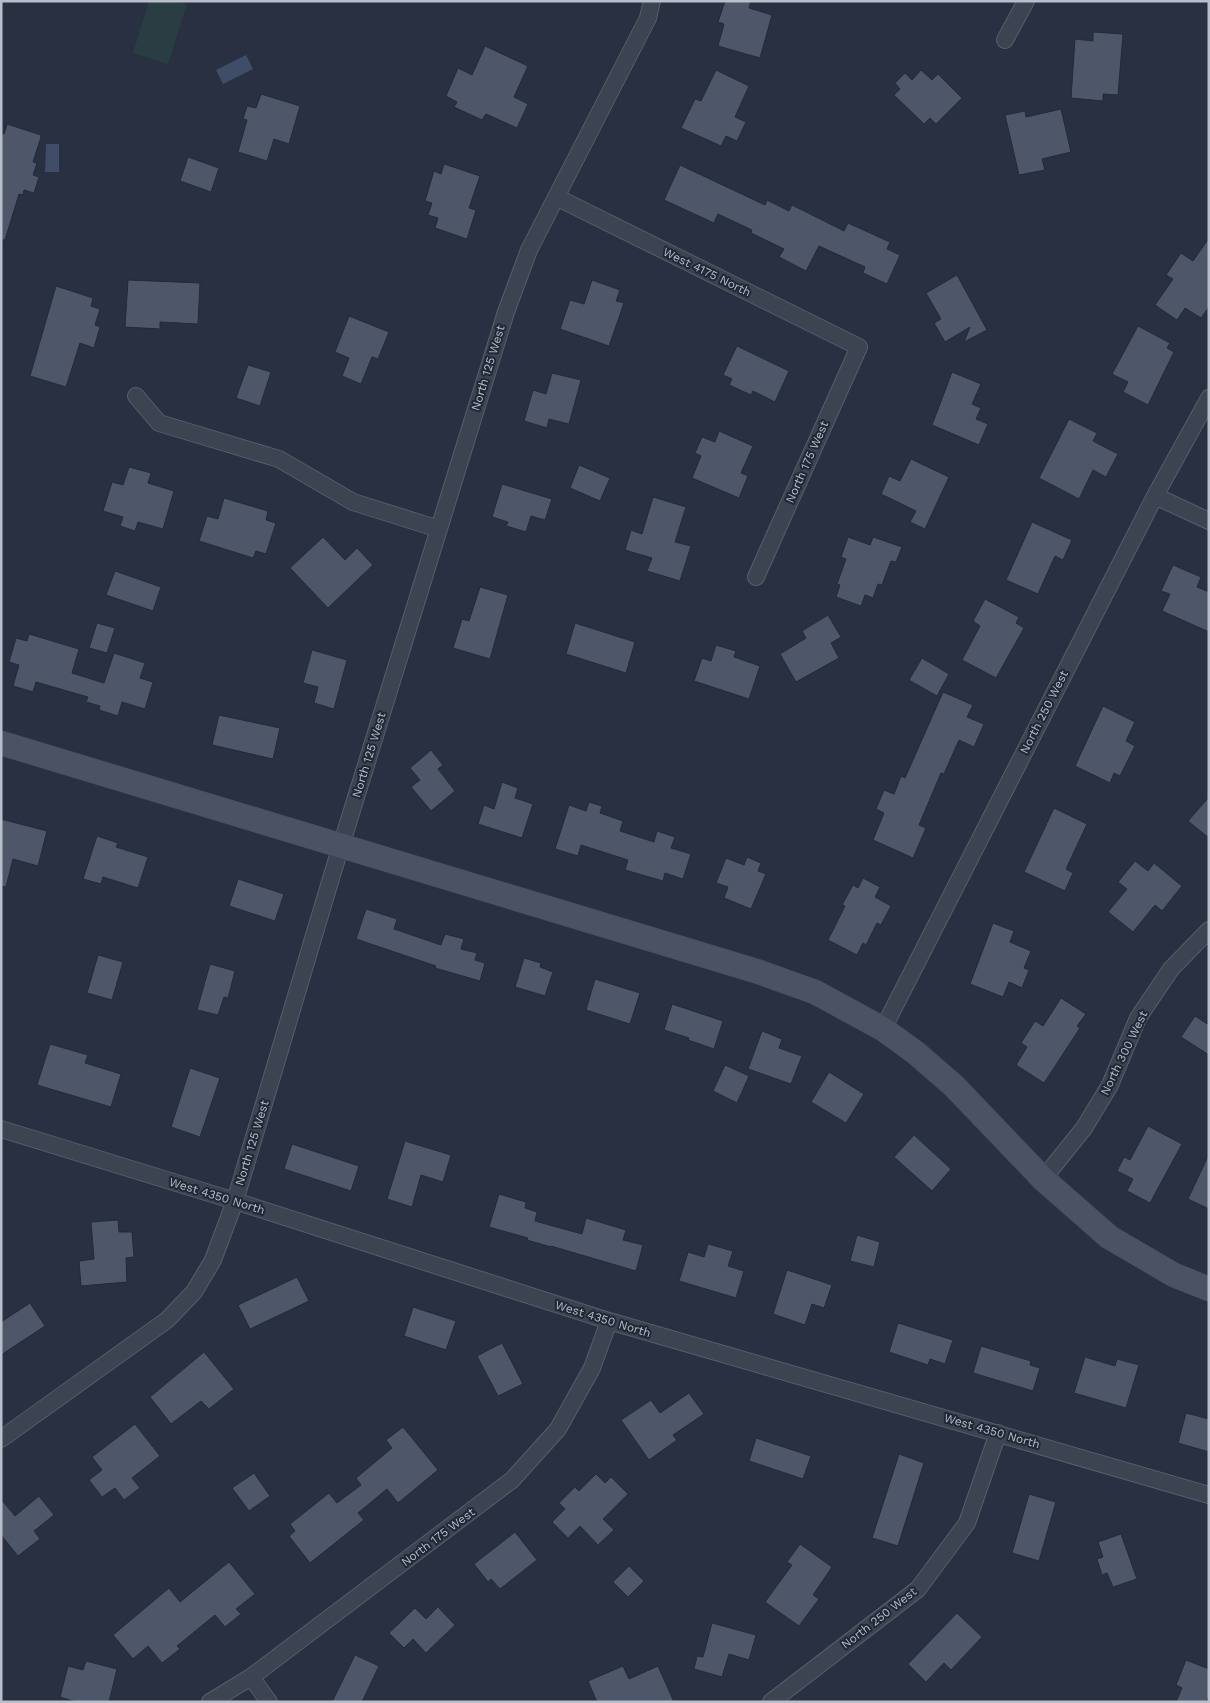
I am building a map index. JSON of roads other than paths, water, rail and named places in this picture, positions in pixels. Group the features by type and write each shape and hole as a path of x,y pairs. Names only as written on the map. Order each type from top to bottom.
{"street":[{"name":"North 125 West","path":"1,1439 167,1320 194,1292 212,1260 235,1201 341,846 506,312 528,250 648,18 652,1"},
{"path":"1005,40 1026,1"},
{"name":"West 4175 North","path":"556,197 858,347"},
{"name":"North 175 West","path":"756,578 858,347"},
{"path":"136,396 160,423 279,460 353,502 439,529"},
{"name":"North 250 West","path":"883,1028 1155,496 1209,398"},
{"path":"1155,496 1209,521"},
{"path":"1,743 756,971 815,992 883,1028 916,1053 954,1086 1043,1179 1109,1237 1174,1275 1209,1289"},
{"name":"North 300 West","path":"1043,1179 1084,1128 1110,1086 1138,1018 1171,969 1209,930"},
{"name":"West 4350 North","path":"1,1129 235,1201 609,1321 1209,1495"},
{"name":"North 175 West","path":"210,1702 251,1677 512,1480 558,1428 592,1368 609,1321"},
{"name":"North 250 West","path":"771,1702 918,1589 967,1523 998,1433"},
{"path":"251,1677 269,1702"}],"water":[{"path":"246,55 253,69 223,84 216,70"},
{"path":"46,144 59,144 59,172 45,172"}]}
